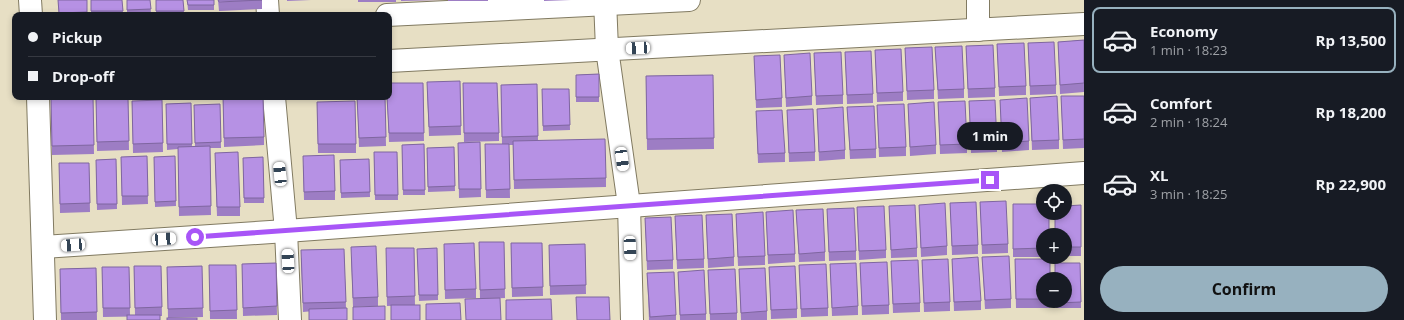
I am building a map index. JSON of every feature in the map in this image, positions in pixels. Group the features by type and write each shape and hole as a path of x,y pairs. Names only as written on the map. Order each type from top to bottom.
{"street":[{"path":"30,0 31,12"},
{"path":"268,0 268,12"},
{"path":"392,15 605,2 689,0"},
{"path":"978,0 978,30"},
{"path":"605,2 607,49 629,206 632,320"},
{"path":"392,61 1084,24"},
{"path":"38,100 45,320"},
{"path":"274,100 286,231 290,320"},
{"path":"43,247 286,231 1084,173"}],"building":[{"path":"58,0 87,0 87,12 59,12"},
{"path":"91,0 122,0 123,11 91,11"},
{"path":"127,0 150,0 151,9 127,10"},
{"path":"156,0 183,0 184,11 156,11"},
{"path":"187,0 214,0 214,5 188,5"},
{"path":"218,0 262,0 219,2"},
{"path":"1084,40 1084,83 1060,85 1058,42"},
{"path":"1054,42 1056,85 1030,86 1028,43"},
{"path":"1024,43 1026,86 999,87 997,44"},
{"path":"993,45 995,88 968,89 966,46"},
{"path":"962,46 964,89 938,90 935,47"},
{"path":"932,47 934,90 907,91 905,48"},
{"path":"901,49 903,92 877,93 875,50"},
{"path":"871,51 873,94 847,95 845,52"},
{"path":"841,52 843,95 816,96 814,53"},
{"path":"810,53 812,96 786,98 784,55"},
{"path":"780,55 782,98 756,100 754,56"},
{"path":"599,74 599,97 576,97 576,75"},
{"path":"713,75 714,138 647,139 646,76"},
{"path":"460,81 461,126 429,127 427,82"},
{"path":"392,83 423,83 424,133 389,133 387,100 392,100"},
{"path":"463,83 497,83 499,133 464,133"},
{"path":"537,84 538,136 502,137 501,85"},
{"path":"542,89 569,89 570,125 543,126"},
{"path":"1057,96 1059,140 1032,141 1030,98"},
{"path":"1061,96 1084,96 1084,139 1063,140"},
{"path":"1027,98 1029,141 1002,143 1000,100"},
{"path":"51,100 93,100 94,145 52,146"},
{"path":"96,100 128,100 129,141 97,142"},
{"path":"162,100 163,143 133,144 132,101"},
{"path":"223,100 263,100 264,137 224,138"},
{"path":"357,100 385,100 386,137 359,138"},
{"path":"995,100 997,143 971,144 969,101"},
{"path":"355,101 356,144 318,144 317,102"},
{"path":"965,101 967,144 940,145 938,102"},
{"path":"934,102 936,145 910,147 908,104"},
{"path":"191,103 192,144 167,144 166,104"},
{"path":"220,104 221,142 195,143 194,105"},
{"path":"904,104 906,147 879,148 877,105"},
{"path":"874,106 876,149 850,150 847,107"},
{"path":"843,107 845,150 819,152 817,109"},
{"path":"813,109 815,152 789,153 787,110"},
{"path":"782,110 785,153 758,154 756,111"},
{"path":"605,139 606,178 514,180 513,141"},
{"path":"480,142 481,189 459,189 458,143"},
{"path":"424,144 425,190 403,190 402,145"},
{"path":"485,144 509,144 510,189 486,190"},
{"path":"210,146 211,206 179,207 178,147"},
{"path":"454,147 455,186 428,187 427,148"},
{"path":"238,152 240,207 217,207 215,153"},
{"path":"374,152 397,152 398,195 375,195"},
{"path":"334,155 335,191 304,192 303,156"},
{"path":"147,156 148,196 122,196 121,157"},
{"path":"175,156 176,201 155,202 154,157"},
{"path":"263,157 264,198 244,198 243,158"},
{"path":"116,159 117,204 97,204 96,160"},
{"path":"369,159 370,192 341,193 340,160"},
{"path":"59,163 89,163 90,203 60,204"},
{"path":"1006,201 1008,244 982,245 980,202"},
{"path":"976,202 978,245 952,246 950,203"},
{"path":"945,203 947,246 921,248 919,205"},
{"path":"1013,204 1036,204 1036,220 1049,220 1049,228 1036,228 1036,248 1013,249"},
{"path":"915,205 917,248 891,250 889,206"},
{"path":"1081,205 1081,247 1072,247 1072,228 1055,228 1055,220 1072,220 1072,206"},
{"path":"884,206 886,250 859,251 857,207"},
{"path":"854,208 856,251 829,252 827,209"},
{"path":"823,209 825,252 799,254 796,210"},
{"path":"793,210 795,254 768,255 766,212"},
{"path":"763,212 765,256 738,257 736,214"},
{"path":"732,214 734,257 708,259 706,215"},
{"path":"702,215 704,259 677,260 675,216"},
{"path":"671,217 673,260 647,261 645,218"},
{"path":"479,242 504,242 505,289 480,290"},
{"path":"474,243 476,289 445,290 444,244"},
{"path":"511,243 542,243 543,287 512,288"},
{"path":"585,244 586,285 550,286 549,245"},
{"path":"376,246 378,297 353,298 351,247"},
{"path":"386,248 414,248 415,296 387,297"},
{"path":"437,248 438,295 419,295 417,249"},
{"path":"344,249 346,302 303,303 301,250"},
{"path":"1009,256 1011,299 985,300 982,257"},
{"path":"978,257 981,301 954,302 952,259"},
{"path":"948,259 950,302 924,303 922,260"},
{"path":"1015,259 1036,259 1036,264 1050,264 1050,272 1036,272 1036,299 1016,299"},
{"path":"918,260 920,303 893,304 891,261"},
{"path":"887,262 889,305 862,306 860,263"},
{"path":"276,263 277,306 243,308 242,264"},
{"path":"856,263 858,306 832,308 830,264"},
{"path":"1080,263 1081,302 1072,302 1072,272 1055,272 1055,264"},
{"path":"826,264 828,308 801,309 799,265"},
{"path":"209,265 236,265 237,310 210,311"},
{"path":"134,266 161,266 162,307 135,308"},
{"path":"202,266 203,308 168,309 167,267"},
{"path":"795,266 797,309 771,310 769,267"},
{"path":"102,267 129,267 130,308 103,308"},
{"path":"96,268 97,312 61,313 60,269"},
{"path":"765,268 767,311 741,313 739,269"},
{"path":"735,269 737,313 710,314 708,270"},
{"path":"704,270 706,314 680,315 678,272"},
{"path":"674,272 676,315 650,317 647,273"},
{"path":"576,297 609,297 610,320 577,320"},
{"path":"500,298 501,320 466,320 465,299"},
{"path":"551,299 552,320 506,320 506,300"},
{"path":"460,303 461,320 426,320 426,304"},
{"path":"391,305 420,305 420,320 391,320"},
{"path":"385,306 385,320 353,320 353,307"},
{"path":"347,308 347,320 309,320 309,309"},
{"path":"127,315 160,315 160,320 127,320"},
{"path":"167,318 197,318 197,320 167,320"}],"route":[{"path":"195,237 990,180"}]}
